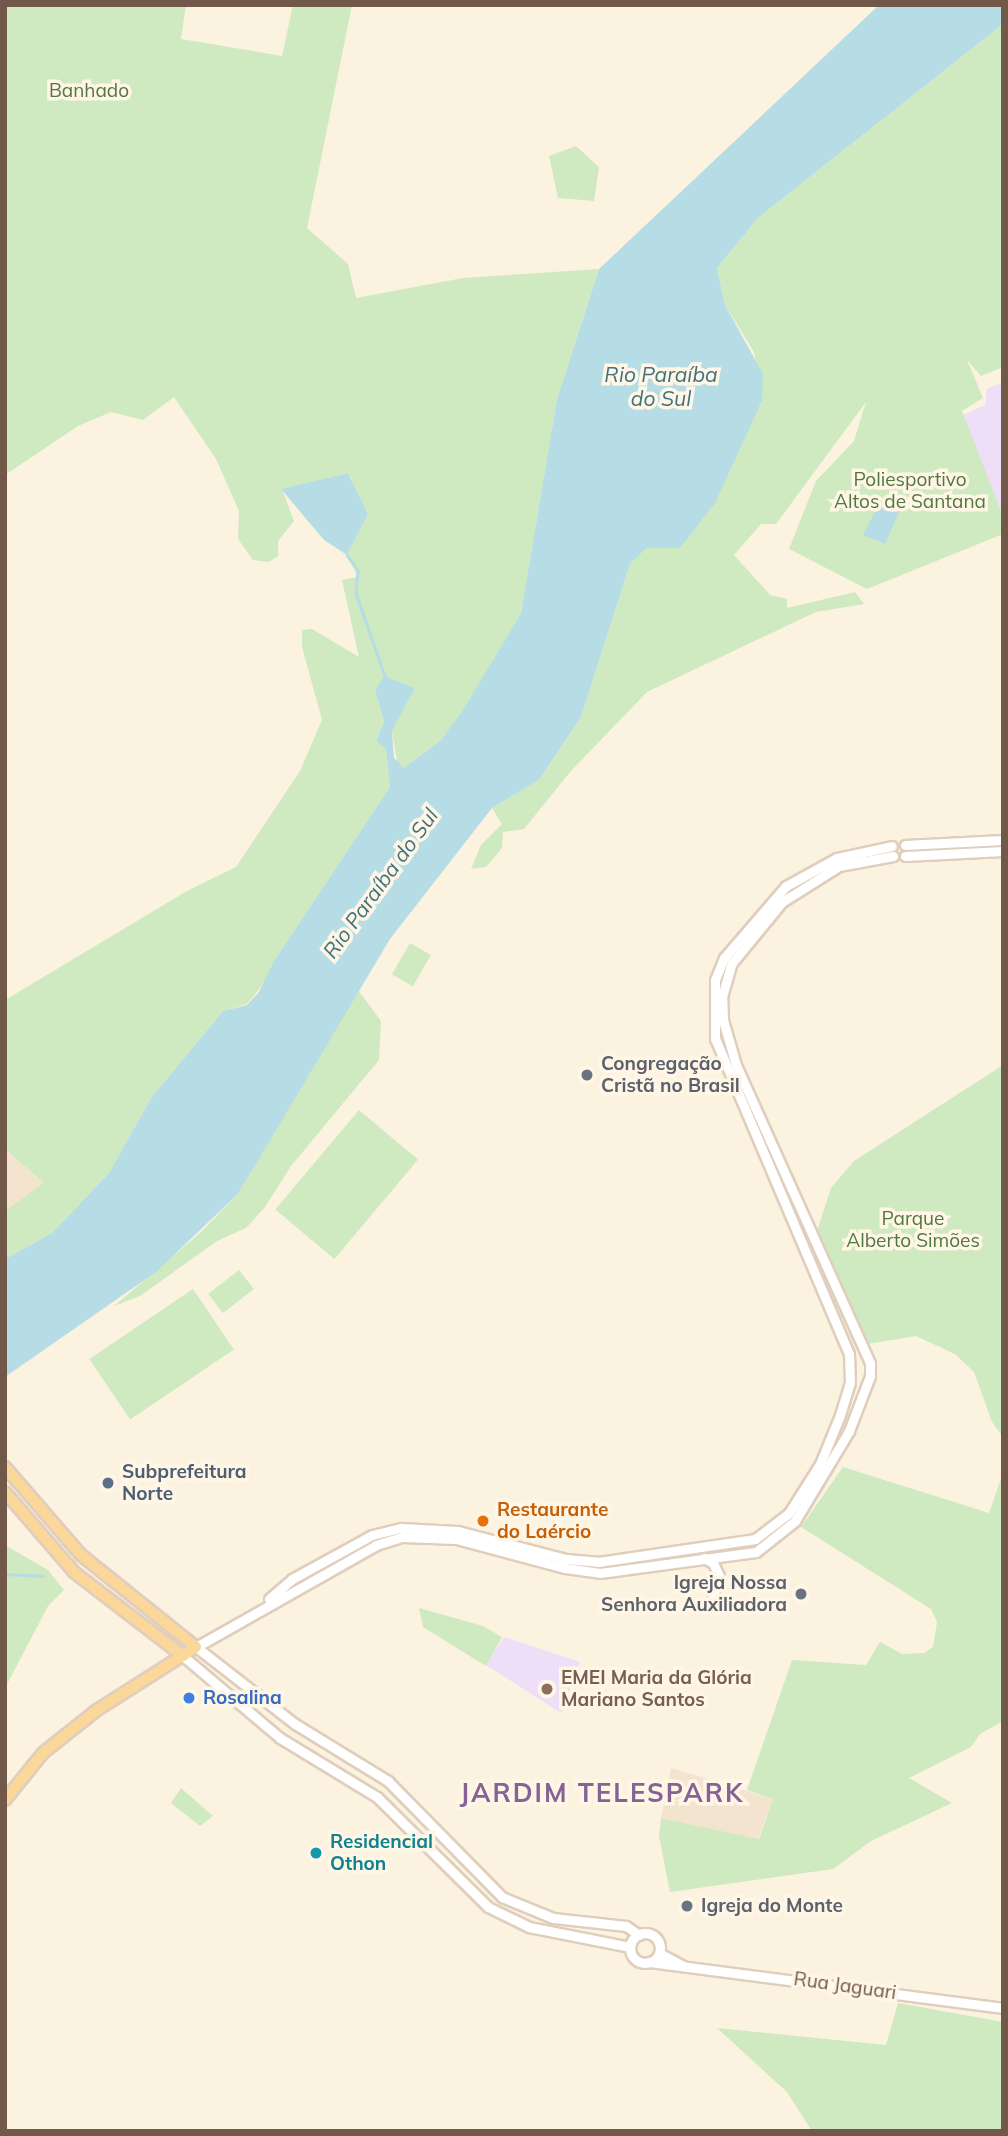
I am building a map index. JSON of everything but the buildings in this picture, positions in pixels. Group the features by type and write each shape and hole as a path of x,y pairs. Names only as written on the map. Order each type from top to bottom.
{"main road":[{"path":"5,1467 81,1555 196,1647 97,1710 43,1753 5,1800"},
{"path":"5,1492 74,1572 183,1656"}],"street":[{"path":"254,1611 292,1579 372,1535 401,1528 458,1531 566,1559 598,1562 755,1539 777,1525 798,1503 820,1464 850,1382 849,1354 715,1039 712,1005 724,958 786,886 837,858 892,846 1003,839"},
{"path":"905,845 905,856"},
{"path":"892,846 893,856"},
{"path":"630,1947 633,1956 650,1962 659,1953 659,1943 649,1934 639,1934 626,1926 553,1918 528,1910 483,1883 440,1829 388,1781 295,1724 196,1647 254,1611 376,1545 403,1537 456,1539 565,1568 600,1573 702,1557 756,1552 804,1510 849,1431 867,1385 870,1363 736,1065 723,1020 722,998 732,963 782,902 839,866 893,856 1003,850"},
{"path":"849,1354 864,1349"},
{"path":"850,1382 867,1385"},
{"path":"702,1557 713,1563 719,1576 712,1601"},
{"path":"183,1656 263,1726 377,1797 475,1896 510,1919 630,1947"},
{"path":"424,1842 435,1840 440,1829"},
{"path":"444,1862 447,1854 457,1851"},
{"path":"630,1947 639,1934"},
{"name":"Rua Jaguari","path":"659,1953 688,1968"},
{"name":"Rua Jaguari","path":"650,1962 1003,2008"}],"shaded area":[{"path":"1003,382 1003,516 963,415 985,405 987,389"},
{"path":"5,1149 45,1184 5,1211"},
{"name":"EMEI Maria da Glória Mariano Santos","path":"504,1637 580,1662 561,1713 486,1665"},
{"path":"671,1768 773,1799 758,1839 661,1818"}],"green space":[{"name":"Banhado","path":"5,5 186,5 181,39 282,56 293,5 352,5 307,228 348,264 356,298 463,278 599,269 557,399 521,613 464,710 441,740 404,768 398,767 392,731 415,688 384,677 375,692 384,721 376,740 386,749 390,787 274,961 269,977 247,1004 223,1011 151,1098 109,1173 52,1233 5,1259 5,1211 44,1183 5,1149 5,1000 187,891 236,867 300,771 322,720 302,647 302,630 312,629 359,657 342,580 358,577 347,555 368,514 348,473 282,489 294,521 278,541 278,556 269,562 253,560 238,539 239,511 216,459 174,397 143,420 111,412 78,426 5,475"},
{"name":"Poliesportivo Altos de Santana","path":"1003,24 1003,367 981,376 967,360 983,398 962,411 1003,516 1003,534 867,589 789,549 816,481 854,441 866,402 776,524 761,524 734,555 770,595 787,599 787,608 855,592 864,604 816,612 647,692 570,772 524,829 503,832 502,848 486,867 471,869 481,845 502,824 492,808 539,780 581,717 630,564 746,430 762,402 754,352 725,305 717,268 759,217"},
{"path":"576,146 599,167 594,201 558,198 549,156"},
{"path":"410,943 431,955 413,986 392,974"},
{"path":"358,990 381,1021 379,1060 291,1166 265,1207 246,1228 217,1241 140,1296 114,1306 199,1234 238,1194"},
{"name":"Parque Alberto Simões","path":"1003,1065 1003,1437 992,1422 974,1372 955,1354 916,1336 867,1344 816,1234 831,1188 854,1161"},
{"path":"359,1110 418,1159 334,1259 275,1210"},
{"path":"239,1270 254,1289 223,1313 208,1294"},
{"path":"193,1289 234,1350 130,1419 89,1359"},
{"path":"843,1467 989,1513 1003,1473 1003,1721 980,1734 971,1747 909,1778 952,1803 871,1841 833,1869 670,1892 659,1836 661,1818 759,1839 773,1799 747,1790 792,1660 866,1665 880,1642 902,1654 924,1653 933,1647 937,1622 931,1609 801,1527"},
{"path":"5,1545 48,1570 64,1590 48,1606 5,1688"},
{"path":"419,1608 483,1626 502,1637 486,1666 423,1627"},
{"path":"181,1788 213,1816 200,1826 171,1803"},
{"path":"898,2003 1003,2022 1003,2131 812,2131 787,2092 717,2028 886,2045"}],"water":[{"name":"Rio Paraíba do Sul","path":"879,5 1003,5 1003,24 759,217 717,268 725,305 763,374 762,401 715,503 680,548 646,548 630,564 581,717 539,780 492,808 390,939 238,1194 156,1272 5,1377 5,1259 52,1233 109,1173 151,1098 223,1011 247,1005 259,992 274,961 390,787 386,749 376,741 384,721 375,691 384,676 415,688 392,731 394,758 404,768 441,740 463,710 521,613 557,399 599,269"},
{"path":"348,473 368,514 347,555 324,540 281,489"},
{"path":"881,500 900,510 885,544 863,535"}],"waterway":[{"path":"347,555 358,570 356,593 386,679"},
{"path":"5,1574 43,1576"}],"place":[{"name":"Congregação Cristã no Brasil","path":"587,1075"},
{"name":"Subprefeitura Norte","path":"108,1483"},
{"name":"Restaurante do Laércio","path":"483,1521"},
{"name":"Igreja Nossa Senhora Auxiliadora","path":"801,1594"},
{"name":"EMEI Maria da Glória Mariano Santos","path":"547,1689"},
{"name":"Rosalina","path":"189,1698"},
{"name":"Residencial Othon","path":"316,1853"},
{"name":"Igreja do Monte","path":"687,1906"}],"district":[{"name":"JARDIM TELESPARK","path":"602,1793"}]}
